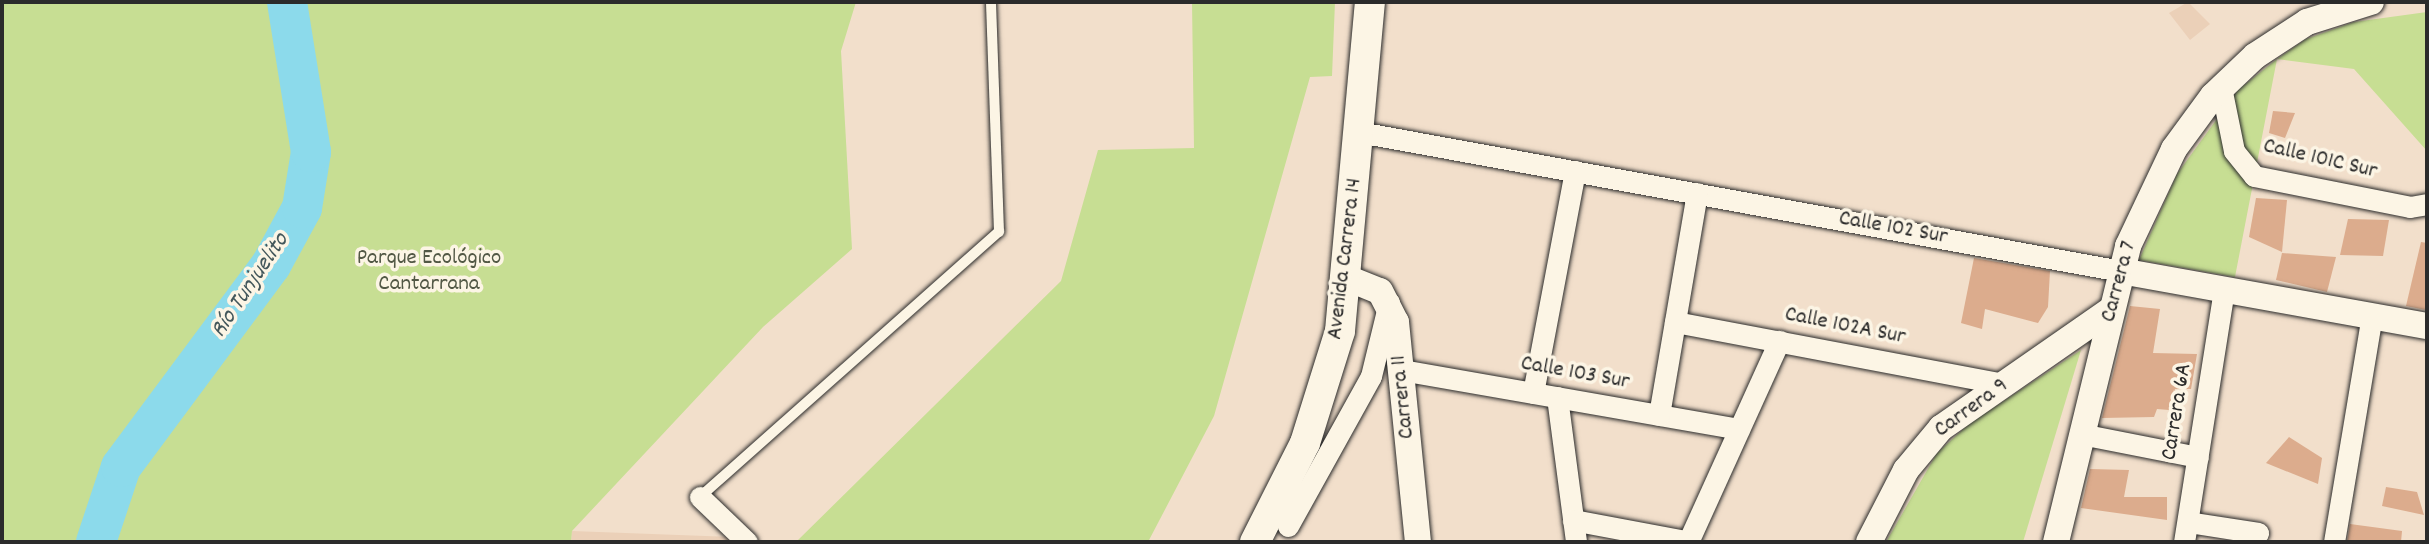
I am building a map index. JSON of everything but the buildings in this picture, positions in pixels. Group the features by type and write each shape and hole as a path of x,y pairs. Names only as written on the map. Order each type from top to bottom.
{"main road":[{"name":"Avenida Carrera 14","path":"1278,532 1323,393 1347,278 1370,2"}],"street":[{"name":"Carrera 7","path":"2056,542 2121,271 2155,184 2221,88 2255,56 2307,22 2371,2"},
{"name":"Calle 101C Sur","path":"2221,88 2234,151 2254,176 2410,207 2427,204"},
{"name":"Calle 102 Sur","path":"1359,132 2427,326"},
{"path":"1533,393 1575,171"},
{"path":"1659,415 1697,194"},
{"path":"1278,532 1371,376 1389,302 1347,278"},
{"name":"Carrera 6A","path":"2186,532 2224,289"},
{"name":"Carrera 11","path":"1389,302 1401,370 1418,542"},
{"name":"Carrera 9","path":"1869,542 1923,447 2004,384 2112,309"},
{"path":"2334,542 2372,316"},
{"name":"Calle 102A Sur","path":"1675,322 2004,384"},
{"path":"1573,520 1689,542 1779,341"},
{"name":"Calle 103 Sur","path":"1401,370 1739,429"},
{"path":"1557,397 1576,542"},
{"path":"2081,434 2198,457"},
{"path":"700,497 747,542"},
{"path":"2186,532 2258,533"}],"lane":[{"path":"700,497 999,232 991,2"}],"shaded area":[{"path":"2188,2 2210,24 2190,40 2169,13"},
{"path":"572,531 732,537 732,542 571,542"}],"green space":[{"name":"Parque Ecológico Cantarrana","path":"2,2 856,2 841,51 852,249 763,327 572,531 571,542 2,542"},
{"path":"1192,2 1335,2 1332,76 1310,77 1214,416 1148,542 796,542 1061,281 1098,150 1194,148"},
{"path":"2427,12 2427,151 2354,69 2277,59 2306,39 2354,22"},
{"path":"2277,59 2235,277 2139,260 2177,174 2238,90"},
{"path":"2081,350 2023,542 1886,542 1937,453 1969,424"}],"waterway":[{"name":"Río Tunjuelito","path":"96,542 121,467 271,265 302,208 311,152 287,2"}]}
